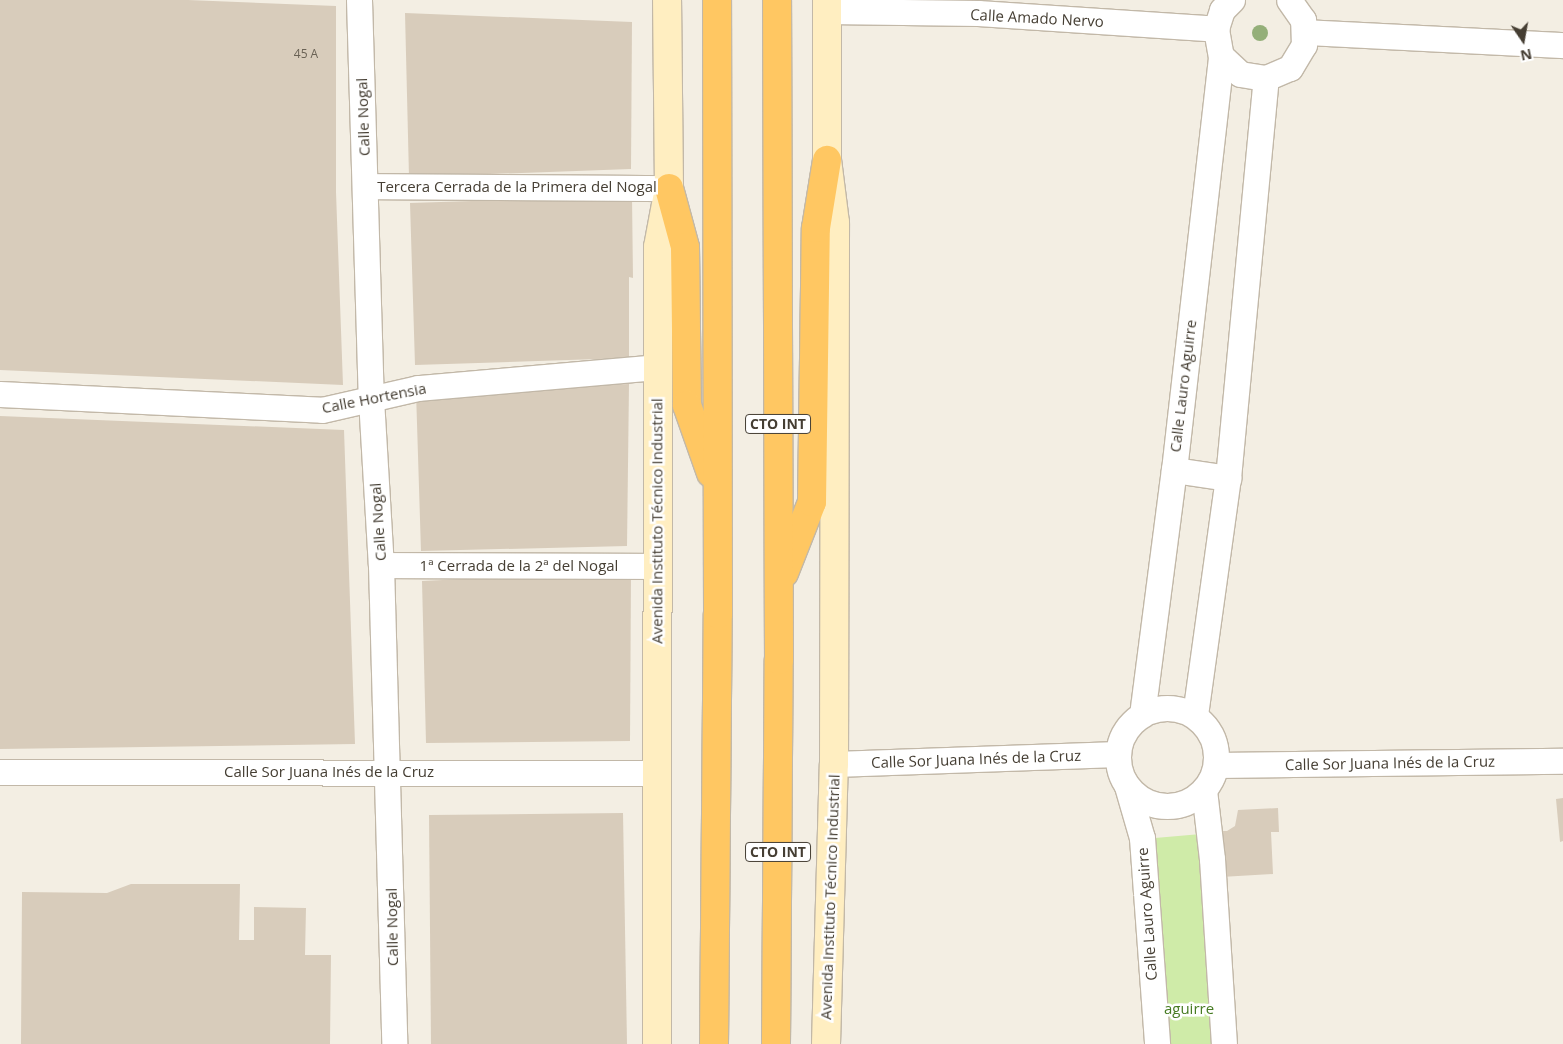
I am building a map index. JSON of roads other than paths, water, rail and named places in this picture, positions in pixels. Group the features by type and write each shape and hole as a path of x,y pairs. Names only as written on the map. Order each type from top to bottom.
{"highway":[{"path":"714,1044 718,494 717,0"},
{"name":"CTO INT","path":"776,1044 779,586 777,0"},
{"path":"779,586 812,502 816,228 827,160"},
{"path":"669,188 685,247 687,405 718,494"}],"main road":[{"name":"Avenida Instituto Técnico Industrial","path":"656,1044 658,247 669,188 667,0"},
{"name":"Avenida Instituto Técnico Industrial","path":"826,1044 834,764 835,223 827,160 827,6"}],"street":[{"name":"Calle Nogal","path":"359,0 371,399 381,565 388,772 394,1044"},
{"path":"1221,56 1240,74 1266,78 1279,75 1299,58 1306,32 1303,20 1289,0"},
{"name":"Calle Amado Nervo","path":"827,6 1223,10"},
{"name":"Calle Lauro Aguirre","path":"1142,714 1174,470 1221,56 1223,10"},
{"path":"1306,32 1563,45"},
{"path":"1195,715 1228,478 1266,78"},
{"name":"Tercera Cerrada de la Primera del Nogal","path":"365,186 669,188"},
{"name":"Calle Hortensia","path":"0,394 322,410 418,388 658,367"},
{"path":"1174,470 1228,478"},
{"name":"1ª Cerrada de la 2ª del Nogal","path":"381,565 657,566"},
{"path":"1168,707 1195,715 1213,737 1217,765 1204,790 1186,803 1165,806 1144,801 1127,786 1118,765 1118,754 1125,731 1142,714 1168,707"},
{"name":"Calle Sor Juana Inés de la Cruz","path":"834,764 1118,754"},
{"name":"Calle Sor Juana Inés de la Cruz","path":"1217,765 1563,761"},
{"name":"Calle Sor Juana Inés de la Cruz","path":"0,772 657,773"},
{"name":"Calle Lauro Aguirre","path":"1127,786 1142,838 1157,1044"},
{"path":"1204,790 1224,1044"}],"park label":[{"name":"aguirre","path":"1189,1009"}]}
